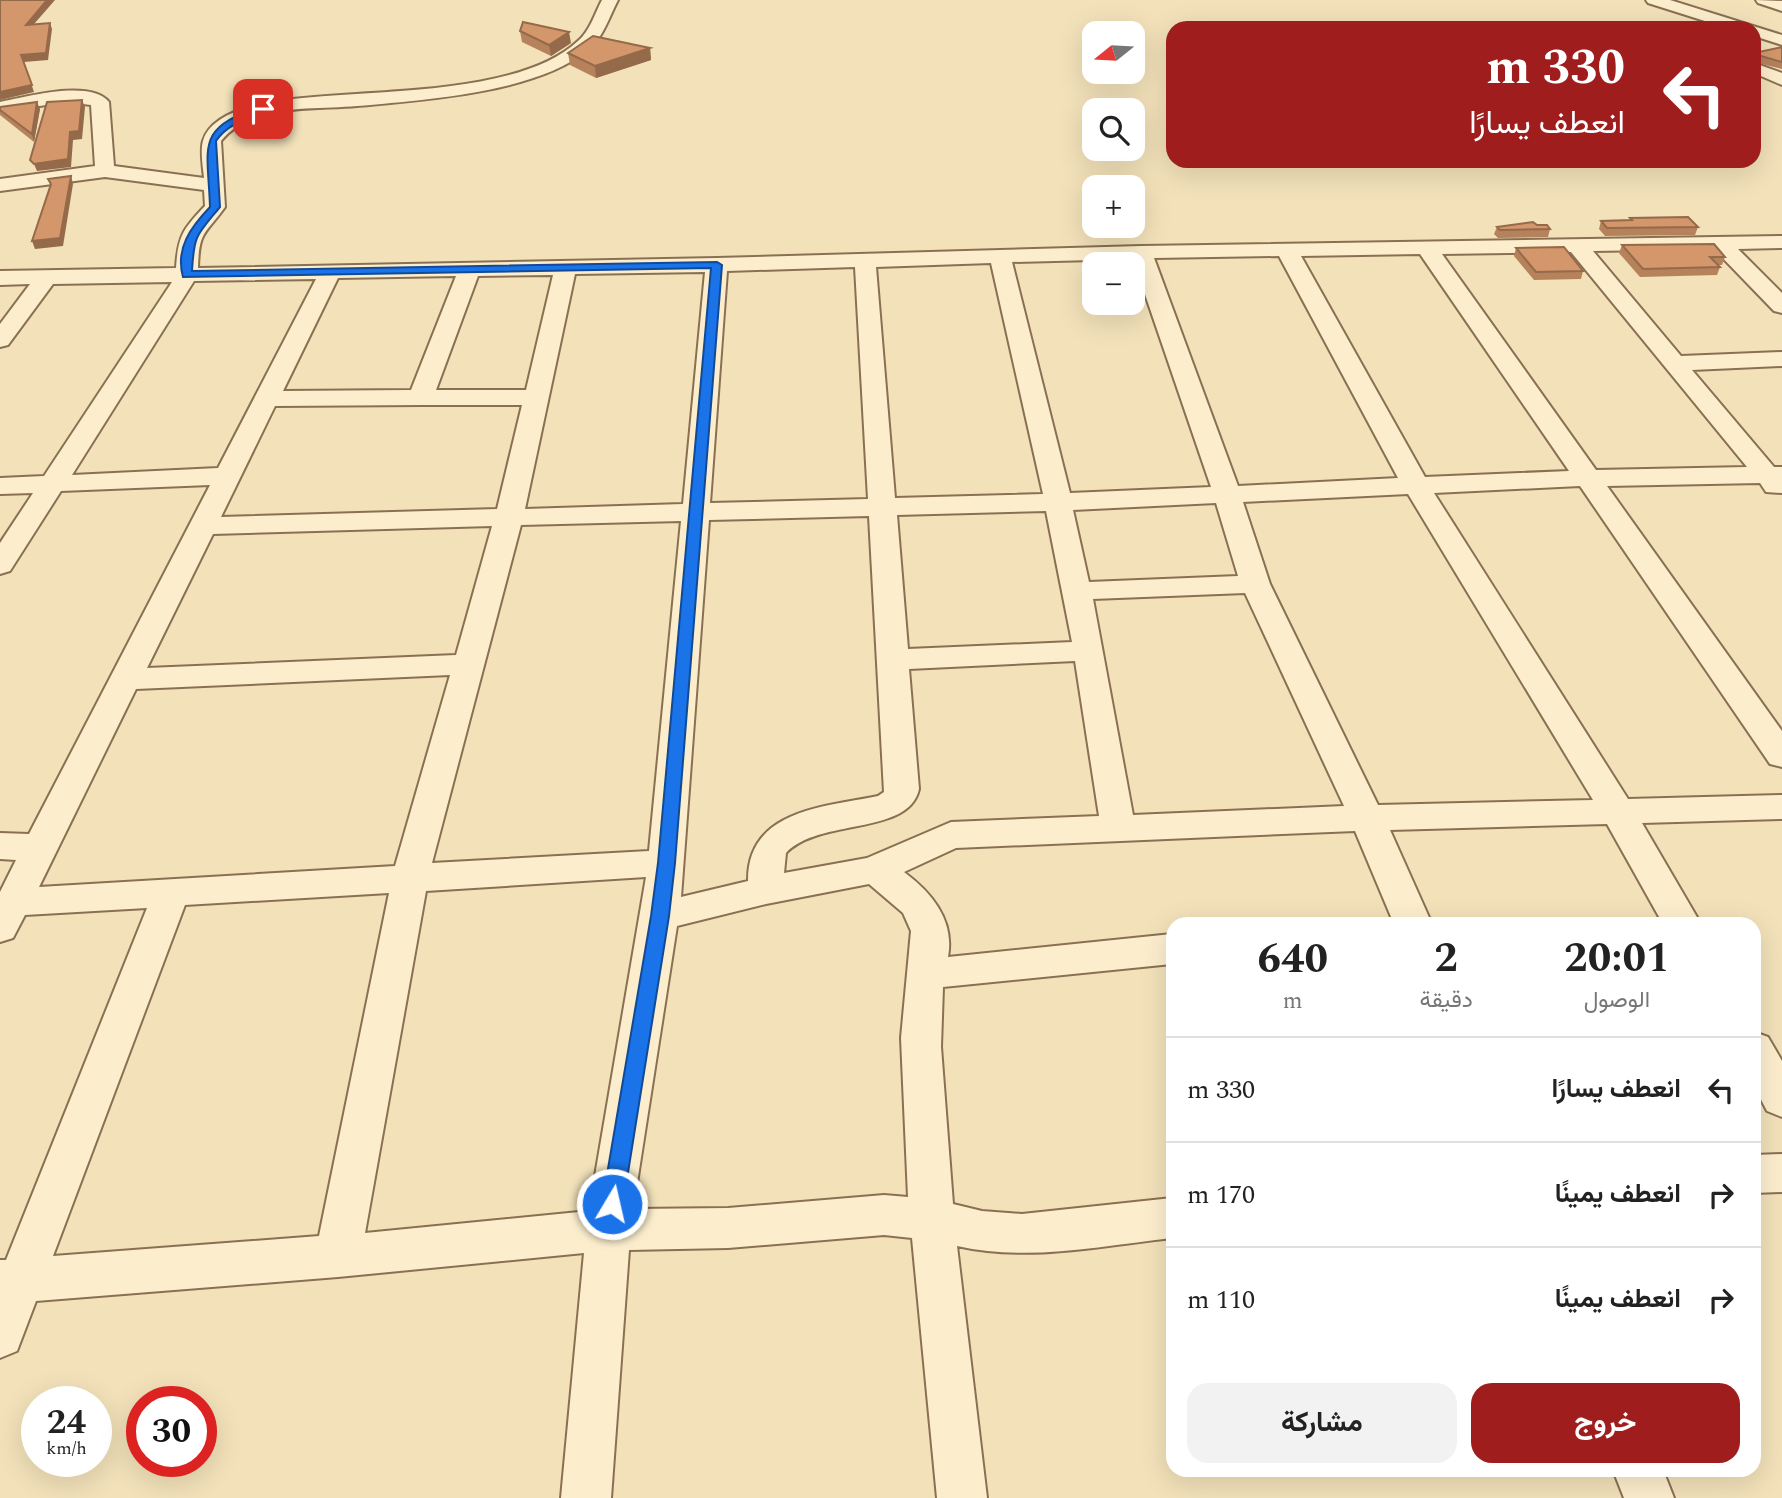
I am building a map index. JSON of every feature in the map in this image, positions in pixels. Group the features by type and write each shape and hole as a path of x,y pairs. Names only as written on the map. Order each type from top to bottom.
{"street":[{"path":"0,565 187,275 188,243 194,229 215,207 212,141 224,127 248,113 279,107 453,90 523,75 571,55 585,45 610,0"},
{"path":"1654,0 1722,21"},
{"path":"1764,0 1782,5"},
{"path":"1761,33 1782,40"},
{"path":"1761,66 1782,57"},
{"path":"1761,70 1782,80"},
{"path":"0,107 75,96 93,97 100,102 105,171"},
{"path":"0,185 105,171 213,185"},
{"path":"1145,253 1782,242"},
{"path":"1720,243 1782,306"},
{"path":"1578,247 1777,481"},
{"path":"1428,250 1782,756"},
{"path":"1287,251 1415,484 1617,810 1678,917"},
{"path":"0,278 717,265 1082,255"},
{"path":"1000,257 1058,502 1089,651 1118,827"},
{"path":"766,890 766,861 773,844 793,830 888,806 900,798 894,660 865,260"},
{"path":"1145,264 1227,493 1255,584 1367,818 1410,917"},
{"path":"586,1498 608,1230 667,863 717,265"},
{"path":"338,1256 410,878 509,517 566,267"},
{"path":"421,398 469,270"},
{"path":"6,915 331,271"},
{"path":"0,340 47,277"},
{"path":"1674,363 1782,359"},
{"path":"266,399 537,397"},
{"path":"0,486 227,476"},
{"path":"201,526 1058,502 1587,478 1777,481"},
{"path":"1076,591 1255,584"},
{"path":"894,660 1089,651"},
{"path":"125,678 469,664"},
{"path":"660,916 766,890 874,870 951,835 1367,818 1782,807"},
{"path":"0,846 41,848"},
{"path":"6,915 172,892 667,863"},
{"path":"874,870 895,883 920,909 930,929 931,954 925,974 921,1045 933,1220 962,1498"},
{"path":"0,1335 11,1282 172,892"},
{"path":"925,974 1166,950"},
{"path":"1761,1062 1782,1099"},
{"path":"1761,1174 1782,1173"},
{"path":"11,1282 338,1256 608,1230 728,1228 884,1215 933,1220 982,1231 1023,1234 1166,1219"},
{"path":"1641,1477 1649,1498"}],"building":[{"path":"0,0 47,0 26,25 50,23 46,53 21,55 32,85 0,92"},
{"path":"523,22 569,32 549,45 520,31"},
{"path":"593,36 650,48 595,66 568,53"},
{"path":"1782,47 1782,62 1761,56 1761,52"},
{"path":"82,100 79,131 70,132 68,159 34,164 30,160 47,102"},
{"path":"37,102 32,134 0,110 0,107"},
{"path":"71,176 60,238 32,241 51,184 48,179"},
{"path":"1688,217 1698,227 1607,228 1601,221 1632,220 1630,218"},
{"path":"1533,222 1547,225 1550,229 1500,230 1497,227"},
{"path":"1714,244 1725,257 1710,257 1720,267 1643,269 1622,245"},
{"path":"1564,247 1583,271 1536,272 1516,248"}],"route":[{"path":"263,109 231,122 217,132 212,141 215,207 194,229 188,243 187,275 717,265 667,863 612,1204"}]}
